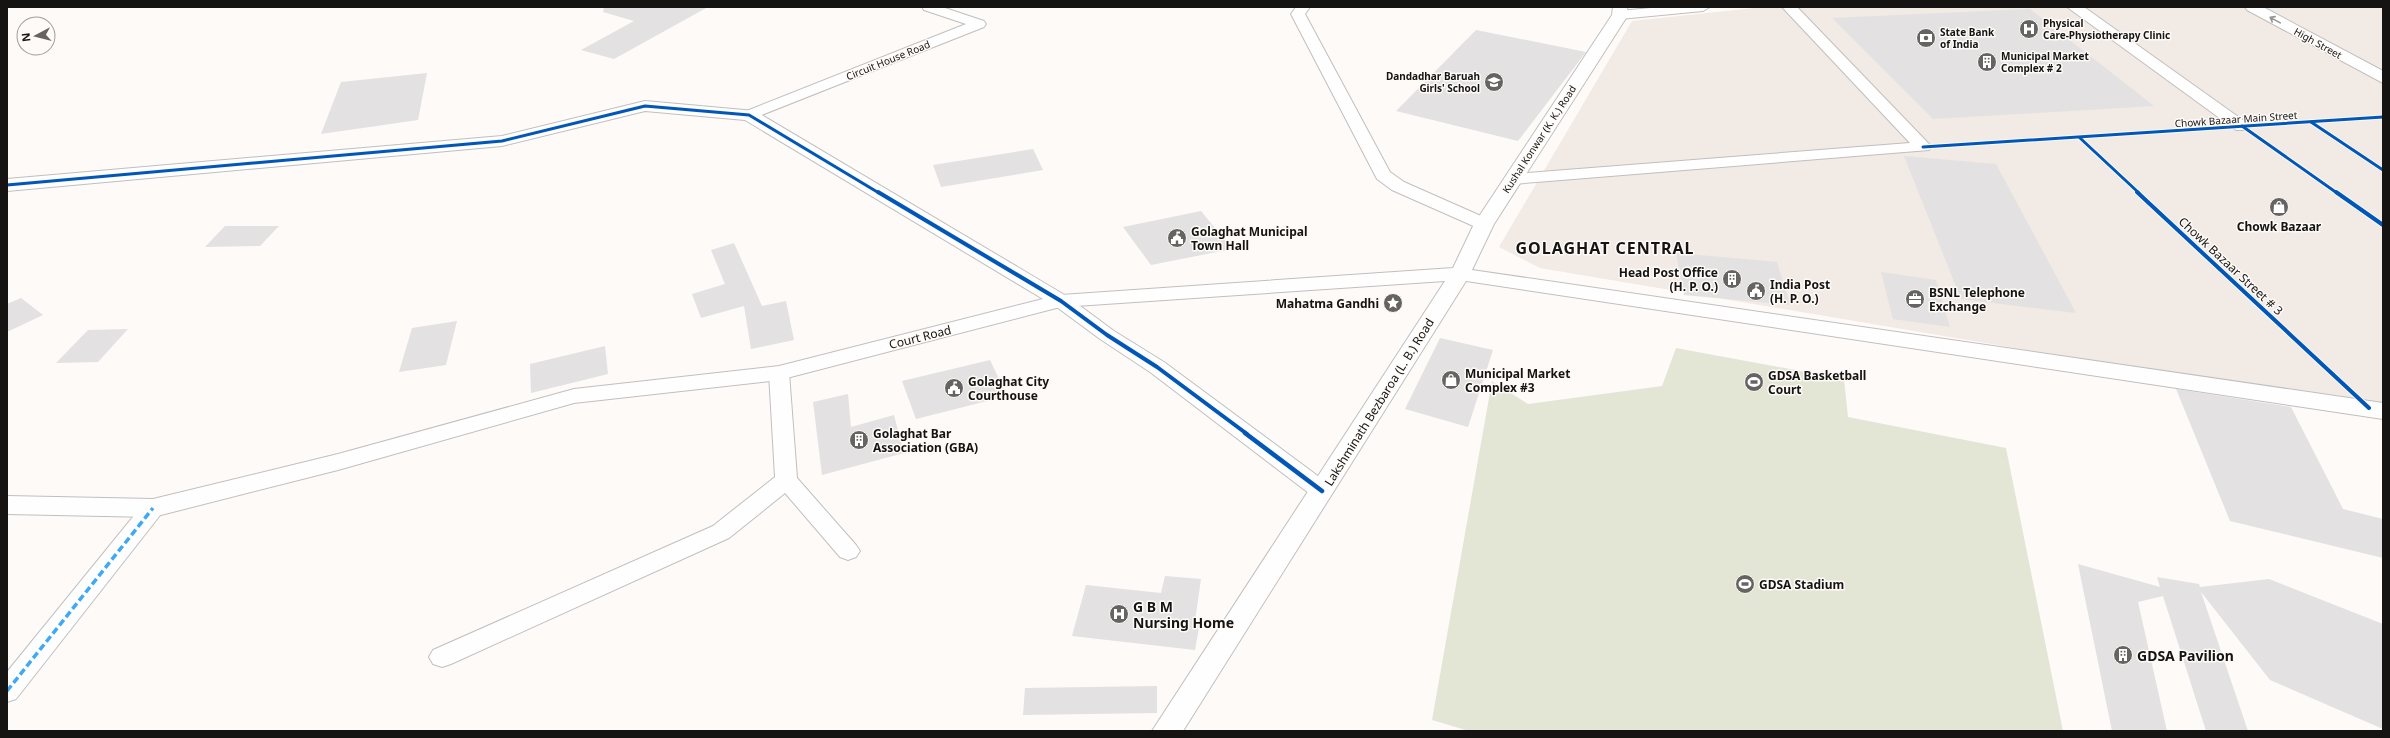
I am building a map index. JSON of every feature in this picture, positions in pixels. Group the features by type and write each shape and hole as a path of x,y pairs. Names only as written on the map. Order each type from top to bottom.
{"street":[{"name":"Circuit House Road","path":"749,115 979,24 930,7"},
{"path":"1303,7 1298,14 1383,175 1398,186 1484,224"},
{"path":"1620,11 1703,7"},
{"path":"1513,179 1923,147 1789,7"},
{"path":"2074,7 2242,126"},
{"name":"High Street","path":"2252,7 2383,78"},
{"name":"Kushal Konwar (K. K.) Road","path":"1460,274 1484,224 1620,11"},
{"path":"7,185 502,141 645,106 749,115 1061,301 1107,335 1157,367 1322,491"},
{"name":"Court Road","path":"7,505 153,508 338,462 574,396 779,373 1061,301 1460,274 2383,411"},
{"name":"Lakshminath Bezbaroa (L. B.) Road","path":"1167,731 1460,274"},
{"path":"779,373 786,480 848,551"},
{"path":"442,657 721,532 786,480"},
{"path":"7,691 153,508"}],"shaded area":[{"path":"1764,7 2383,7 2383,410 1540,268 1499,247 1632,21"}],"green space":[{"name":"GDSA Stadium","path":"1676,348 1844,379 1848,417 2006,448 2063,731 1469,731 1432,720 1492,381 1528,404 1662,386"}],"building":[{"path":"604,7 708,7 614,59 581,50 634,21 603,12"},
{"name":"Municipal Market Complex # 2","path":"2030,9 2154,106 1933,119 1832,18"},
{"name":"Dandadhar Baruah Girls' School","path":"1476,30 1586,52 1518,141 1396,111"},
{"path":"427,73 418,120 321,134 341,82"},
{"path":"1033,149 1043,170 941,187 933,165"},
{"path":"1904,156 1996,164 2076,313 1961,299"},
{"name":"Golaghat Municipal Town Hall","path":"1201,211 1232,249 1151,265 1123,227"},
{"path":"225,226 279,226 260,246 205,247"},
{"path":"734,243 762,306 786,301 794,340 751,349 744,306 701,318 692,294 725,284 711,250"},
{"name":"Head Post Office (H. P. O.)","path":"1676,253 1777,262 1790,305 1684,295"},
{"name":"BSNL Telephone Exchange","path":"1881,272 1936,280 1950,327 1893,319"},
{"path":"21,298 43,315 7,332 7,304"},
{"path":"457,321 446,365 399,372 412,328"},
{"path":"128,329 98,362 56,363 88,330"},
{"name":"Municipal Market Complex #3","path":"1440,338 1493,350 1468,427 1405,409"},
{"path":"605,346 608,374 531,393 530,364"},
{"name":"Golaghat City Courthouse","path":"990,360 1007,396 916,419 902,381"},
{"path":"2176,389 2291,407 2343,509 2383,519 2383,558 2230,521"},
{"name":"Golaghat Bar Association (GBA)","path":"848,394 851,427 894,415 904,453 822,475 813,402"},
{"path":"2078,564 2160,587 2157,577 2199,584 2200,587 2269,579 2383,624 2383,729 2270,680 2201,592 2248,731 2206,731 2163,596 2138,602 2167,731 2112,731"},
{"path":"1165,576 1201,579 1195,621 1200,622 1195,650 1072,636 1086,585 1161,593"},
{"path":"1157,686 1157,713 1023,715 1025,688"}],"marked path":[{"path":"7,691 153,508"}],"cycle path":[{"path":"7,185 502,141 645,106 749,115 1061,301 1107,335 1157,367 1322,491"},
{"name":"Chowk Bazaar Main Street","path":"1923,147 2383,117"},
{"path":"2311,122 2383,170"},
{"name":"Chowk Bazaar Main Street","path":"2242,126 2383,225"},
{"name":"Chowk Bazaar Street # 3","path":"2080,138 2369,408"}],"place":[{"name":"Physical Care-Physiotherapy Clinic","path":"2029,29"},
{"name":"State Bank of India","path":"1926,38"},
{"name":"Municipal Market Complex # 2","path":"1987,62"},
{"name":"Dandadhar Baruah Girls' School","path":"1494,82"},
{"name":"Chowk Bazaar","path":"2279,207"},
{"name":"Golaghat Municipal Town Hall","path":"1177,238"},
{"name":"Head Post Office (H. P. O.)","path":"1732,279"},
{"name":"India Post (H. P. O.)","path":"1756,291"},
{"name":"BSNL Telephone Exchange","path":"1915,299"},
{"name":"Mahatma Gandhi","path":"1393,303"},
{"name":"Municipal Market Complex #3","path":"1451,380"},
{"name":"GDSA Basketball Court","path":"1754,382"},
{"name":"Golaghat City Courthouse","path":"954,388"},
{"name":"Golaghat Bar Association (GBA)","path":"859,440"},
{"name":"GDSA Stadium","path":"1745,584"},
{"name":"G B M Nursing Home","path":"1119,614"},
{"name":"GDSA Pavilion","path":"2123,655"}],"district":[{"name":"GOLAGHAT CENTRAL","path":"1605,248"}]}
